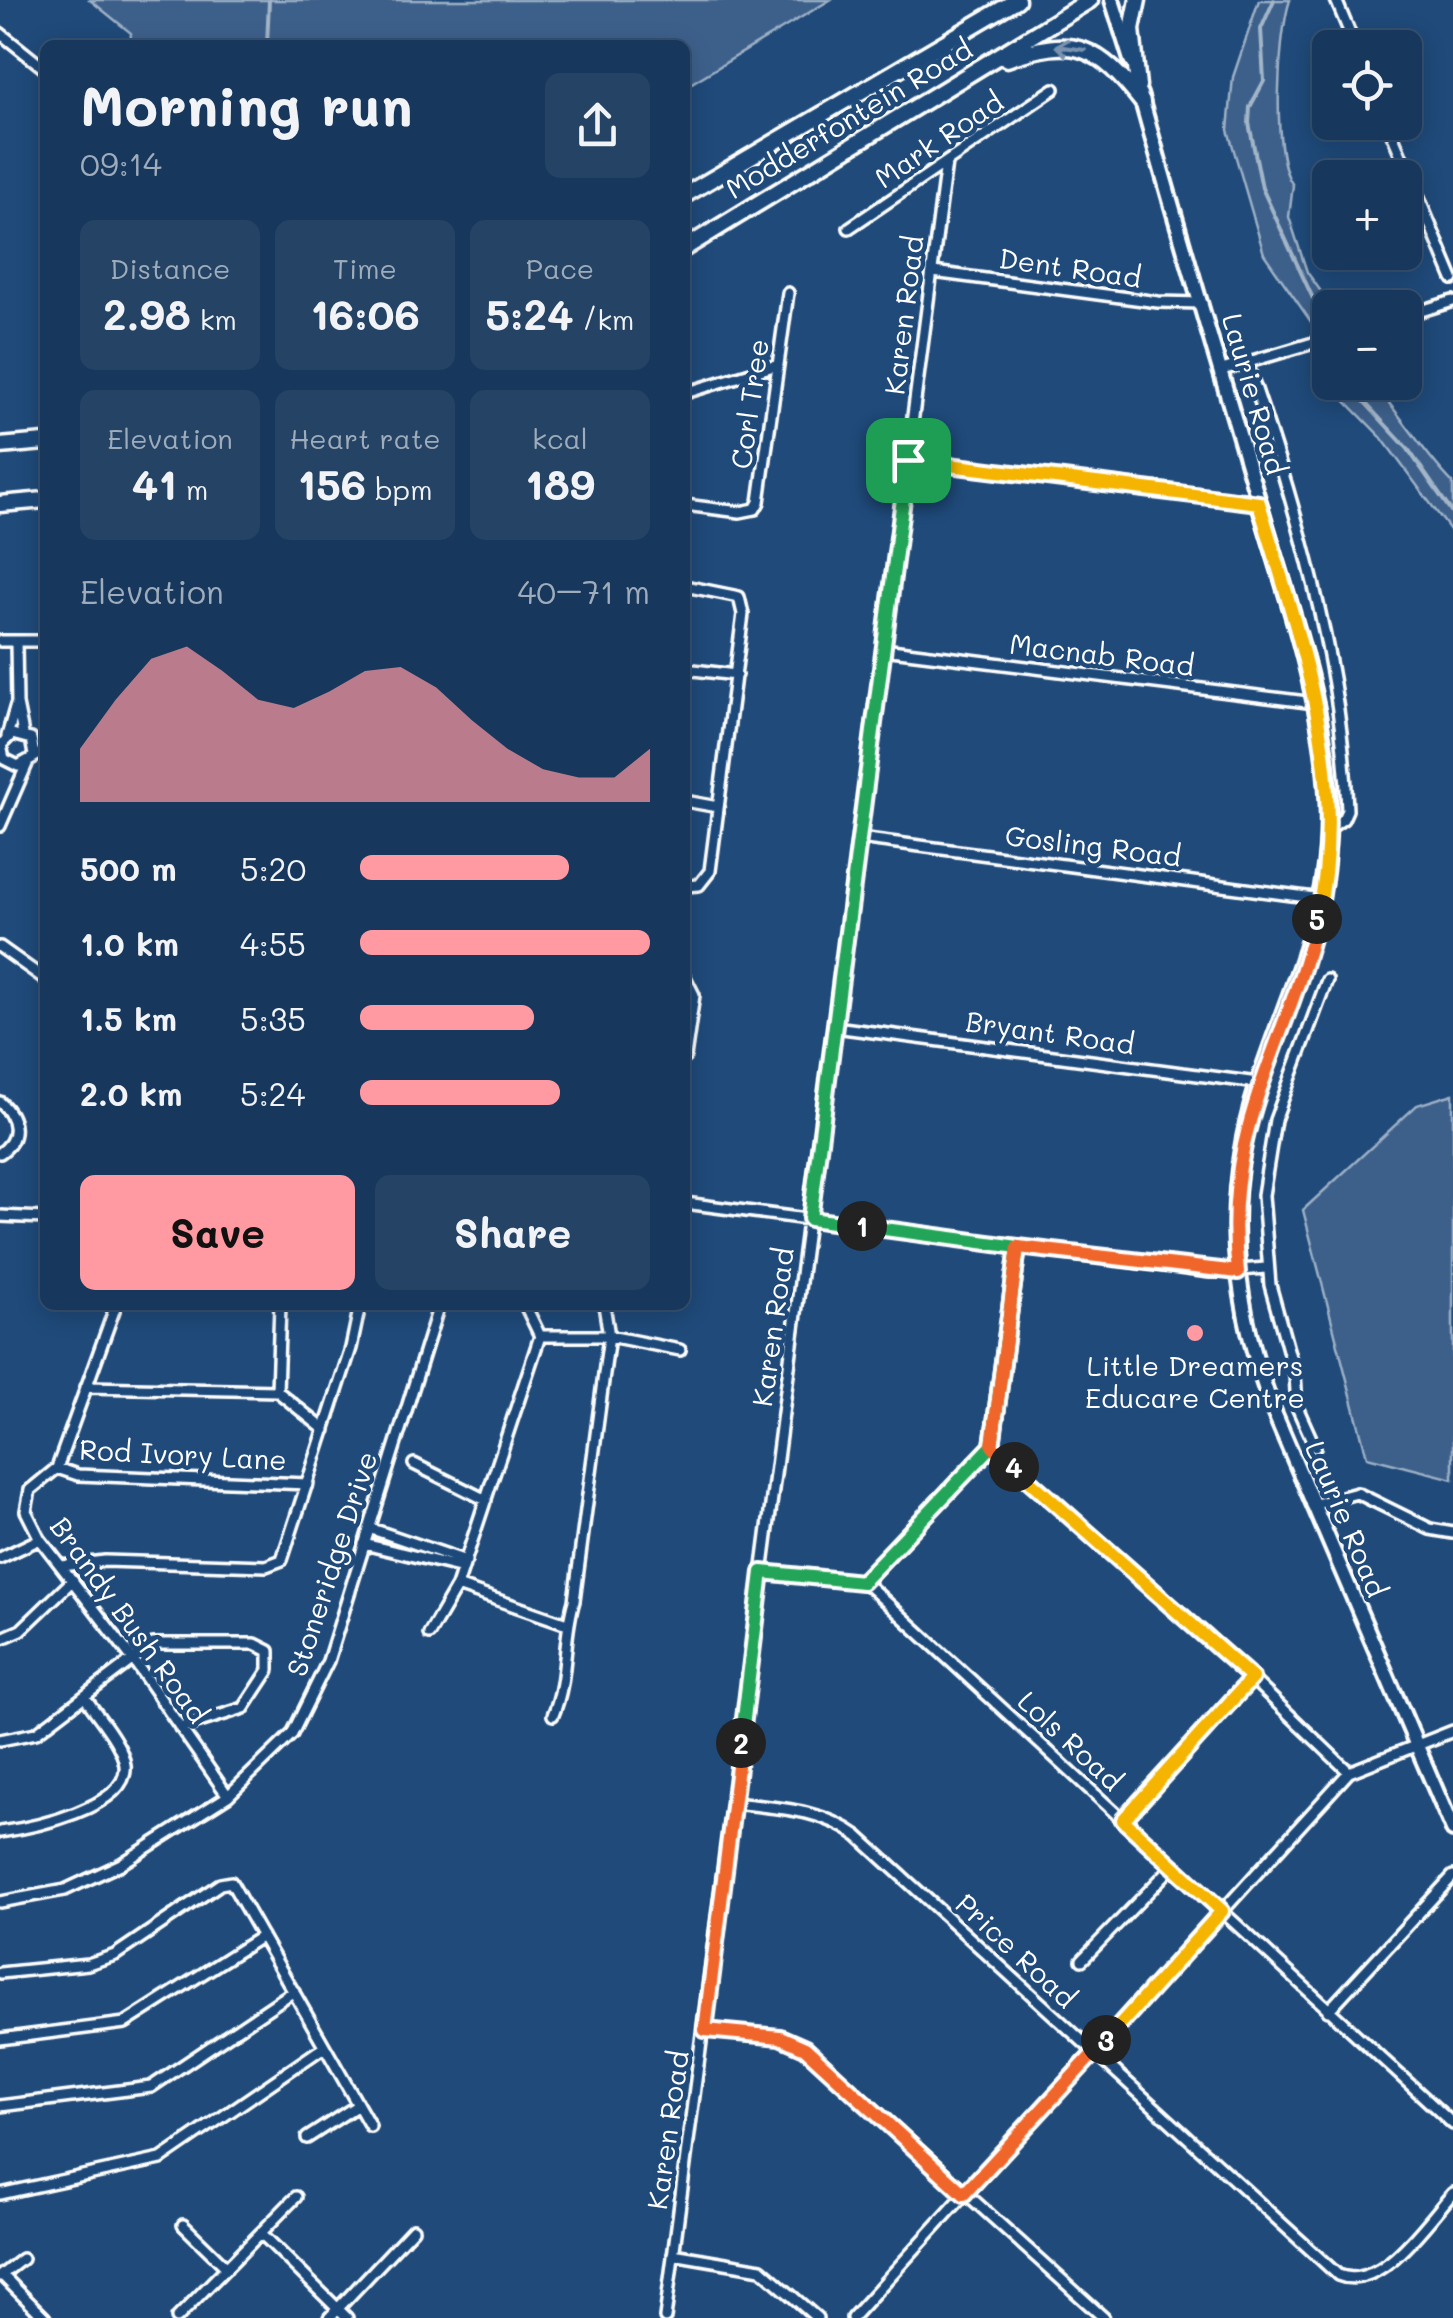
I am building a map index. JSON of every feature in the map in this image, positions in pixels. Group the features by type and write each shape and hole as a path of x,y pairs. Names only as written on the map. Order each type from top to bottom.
{"main road":[{"name":"Modderfontein Road","path":"690,192 1017,0"},
{"name":"Modderfontein Road","path":"690,245 1090,0"},
{"name":"Laurie Road","path":"1112,0 1292,613 1325,759 1328,829 1322,899 1300,978 1258,1084 1240,1159 1235,1228 1238,1272 1253,1354 1312,1505 1453,1830"},
{"path":"1138,0 1132,29 1140,94"},
{"path":"980,68 1035,48 1077,47 1105,60 1140,94"},
{"path":"0,446 40,442"},
{"path":"3,505 40,501"}],"street":[{"path":"1336,0 1348,30"},
{"path":"0,33 40,65"},
{"name":"Mark Road","path":"849,228 1054,89"},
{"path":"1395,140 1453,279"},
{"name":"Karen Road","path":"664,2318 705,2030 946,163"},
{"name":"Dent Road","path":"933,272 1158,302 1202,302"},
{"name":"Corl Tree","path":"690,505 749,512 759,502 788,293"},
{"path":"1422,311 1453,302"},
{"path":"1222,370 1312,344"},
{"path":"1247,362 1290,493 1316,607 1346,780 1347,810 1338,824 1328,829"},
{"path":"690,392 778,366"},
{"path":"908,460 1259,503"},
{"path":"690,587 739,596 743,614 706,880 690,885"},
{"path":"1292,613 1316,607"},
{"path":"0,641 40,641"},
{"path":"0,826 30,759 17,704 16,641"},
{"name":"Macnab Road","path":"883,649 1315,704"},
{"path":"690,670 736,675"},
{"path":"12,796 12,766 1,754 17,704"},
{"path":"4,739 27,737 40,741"},
{"path":"12,766 40,753"},
{"path":"690,802 718,807"},
{"name":"Gosling Road","path":"859,838 1322,899"},
{"path":"0,948 40,976"},
{"path":"1314,1448 1297,1407 1295,1376 1267,1268 1263,1195 1270,1139 1327,980"},
{"path":"690,986 694,994 690,1022"},
{"name":"Bryant Road","path":"835,1027 1258,1084"},
{"path":"0,1102 14,1118 14,1134 12,1144 0,1153"},
{"path":"690,1203 1238,1272 1267,1268"},
{"path":"0,1216 40,1218"},
{"path":"762,1572 862,1582 992,1446 1018,1247"},
{"name":"Brandy Bush Road","path":"114,1310 57,1468 36,1483 26,1498 28,1516 40,1539 132,1658 228,1796"},
{"path":"277,1391 280,1310"},
{"path":"62,1566 105,1561 274,1564 288,1552 359,1310"},
{"name":"Stoneridge Drive","path":"0,1902 38,1896 89,1880 228,1796 284,1743 312,1700 436,1310"},
{"path":"429,1634 457,1586 540,1336 527,1310"},
{"path":"552,1714 566,1679 567,1624 609,1336 605,1310"},
{"path":"540,1336 609,1336 680,1350"},
{"path":"86,1387 277,1391 325,1430"},
{"path":"992,1446 1252,1678 1349,1772"},
{"path":"414,1464 486,1500"},
{"name":"Rod Ivory Lane","path":"57,1468 78,1476 308,1484"},
{"path":"1312,1505 1357,1493 1430,1529 1453,1533"},
{"path":"369,1528 464,1564"},
{"path":"0,1558 40,1539"},
{"path":"364,1544 464,1564"},
{"path":"0,1639 21,1630 73,1580"},
{"name":"Lols Road","path":"862,1582 1453,2124"},
{"path":"457,1586 567,1624"},
{"path":"0,1740 36,1733 158,1642 255,1644 269,1651 270,1670 248,1704 180,1728"},
{"path":"1123,1820 1252,1678"},
{"path":"0,1832 66,1817 111,1792 122,1780 123,1759 86,1696"},
{"path":"187,1738 198,1724"},
{"path":"852,2318 1349,1772 1453,1731"},
{"name":"Price Road","path":"734,1803 814,1814 846,1826 1328,2268 1350,2280 1372,2274 1453,2193"},
{"path":"1082,1960 1173,1866"},
{"path":"1328,2011 1453,1876"},
{"path":"0,1974 88,1964 115,1955 220,1884 234,1884 370,2126"},
{"path":"0,2039 125,2023 262,1936"},
{"path":"0,2106 151,2086 294,1991"},
{"path":"705,2030 780,2037 805,2048 1104,2318"},
{"path":"0,2194 161,2159 324,2047"},
{"path":"307,2138 358,2106"},
{"path":"177,2318 296,2197"},
{"path":"183,2225 227,2268"},
{"path":"329,2318 414,2228"},
{"path":"261,2233 347,2318"},
{"path":"673,2254 761,2268 816,2318"},
{"path":"22,2259 1,2275 45,2318"}],"shaded area":[{"path":"90,0 830,0 690,84 690,40 130,40 131,33"},
{"path":"1259,0 1290,0 1280,67 1279,123 1286,170 1293,185 1289,217 1307,272 1320,290 1312,290 1312,323 1264,254 1228,130 1233,77"},
{"path":"1345,400 1387,400 1393,407 1453,483 1453,534 1381,437"},
{"path":"1453,1094 1453,1479 1367,1457 1303,1210 1417,1105"}],"waterway":[{"path":"267,40 269,0"},
{"path":"1274,0 1261,29 1264,81 1250,107 1249,123 1262,188 1312,296"},
{"path":"1363,400 1408,449 1453,514"}],"place":[{"name":"Little Dreamers Educare Centre","path":"1195,1333"}],"route":[{"path":"908,460 810,1219 1018,1247 992,1446 862,1582 762,1572 705,2030 780,2037 805,2048 964,2194 1222,1911 1123,1820 1252,1678 992,1446 1005,1347 1018,1247 1210,1272 1238,1272 1236,1202 1246,1126 1314,933 1327,859 1328,790 1320,724 1259,503 908,460"}]}
